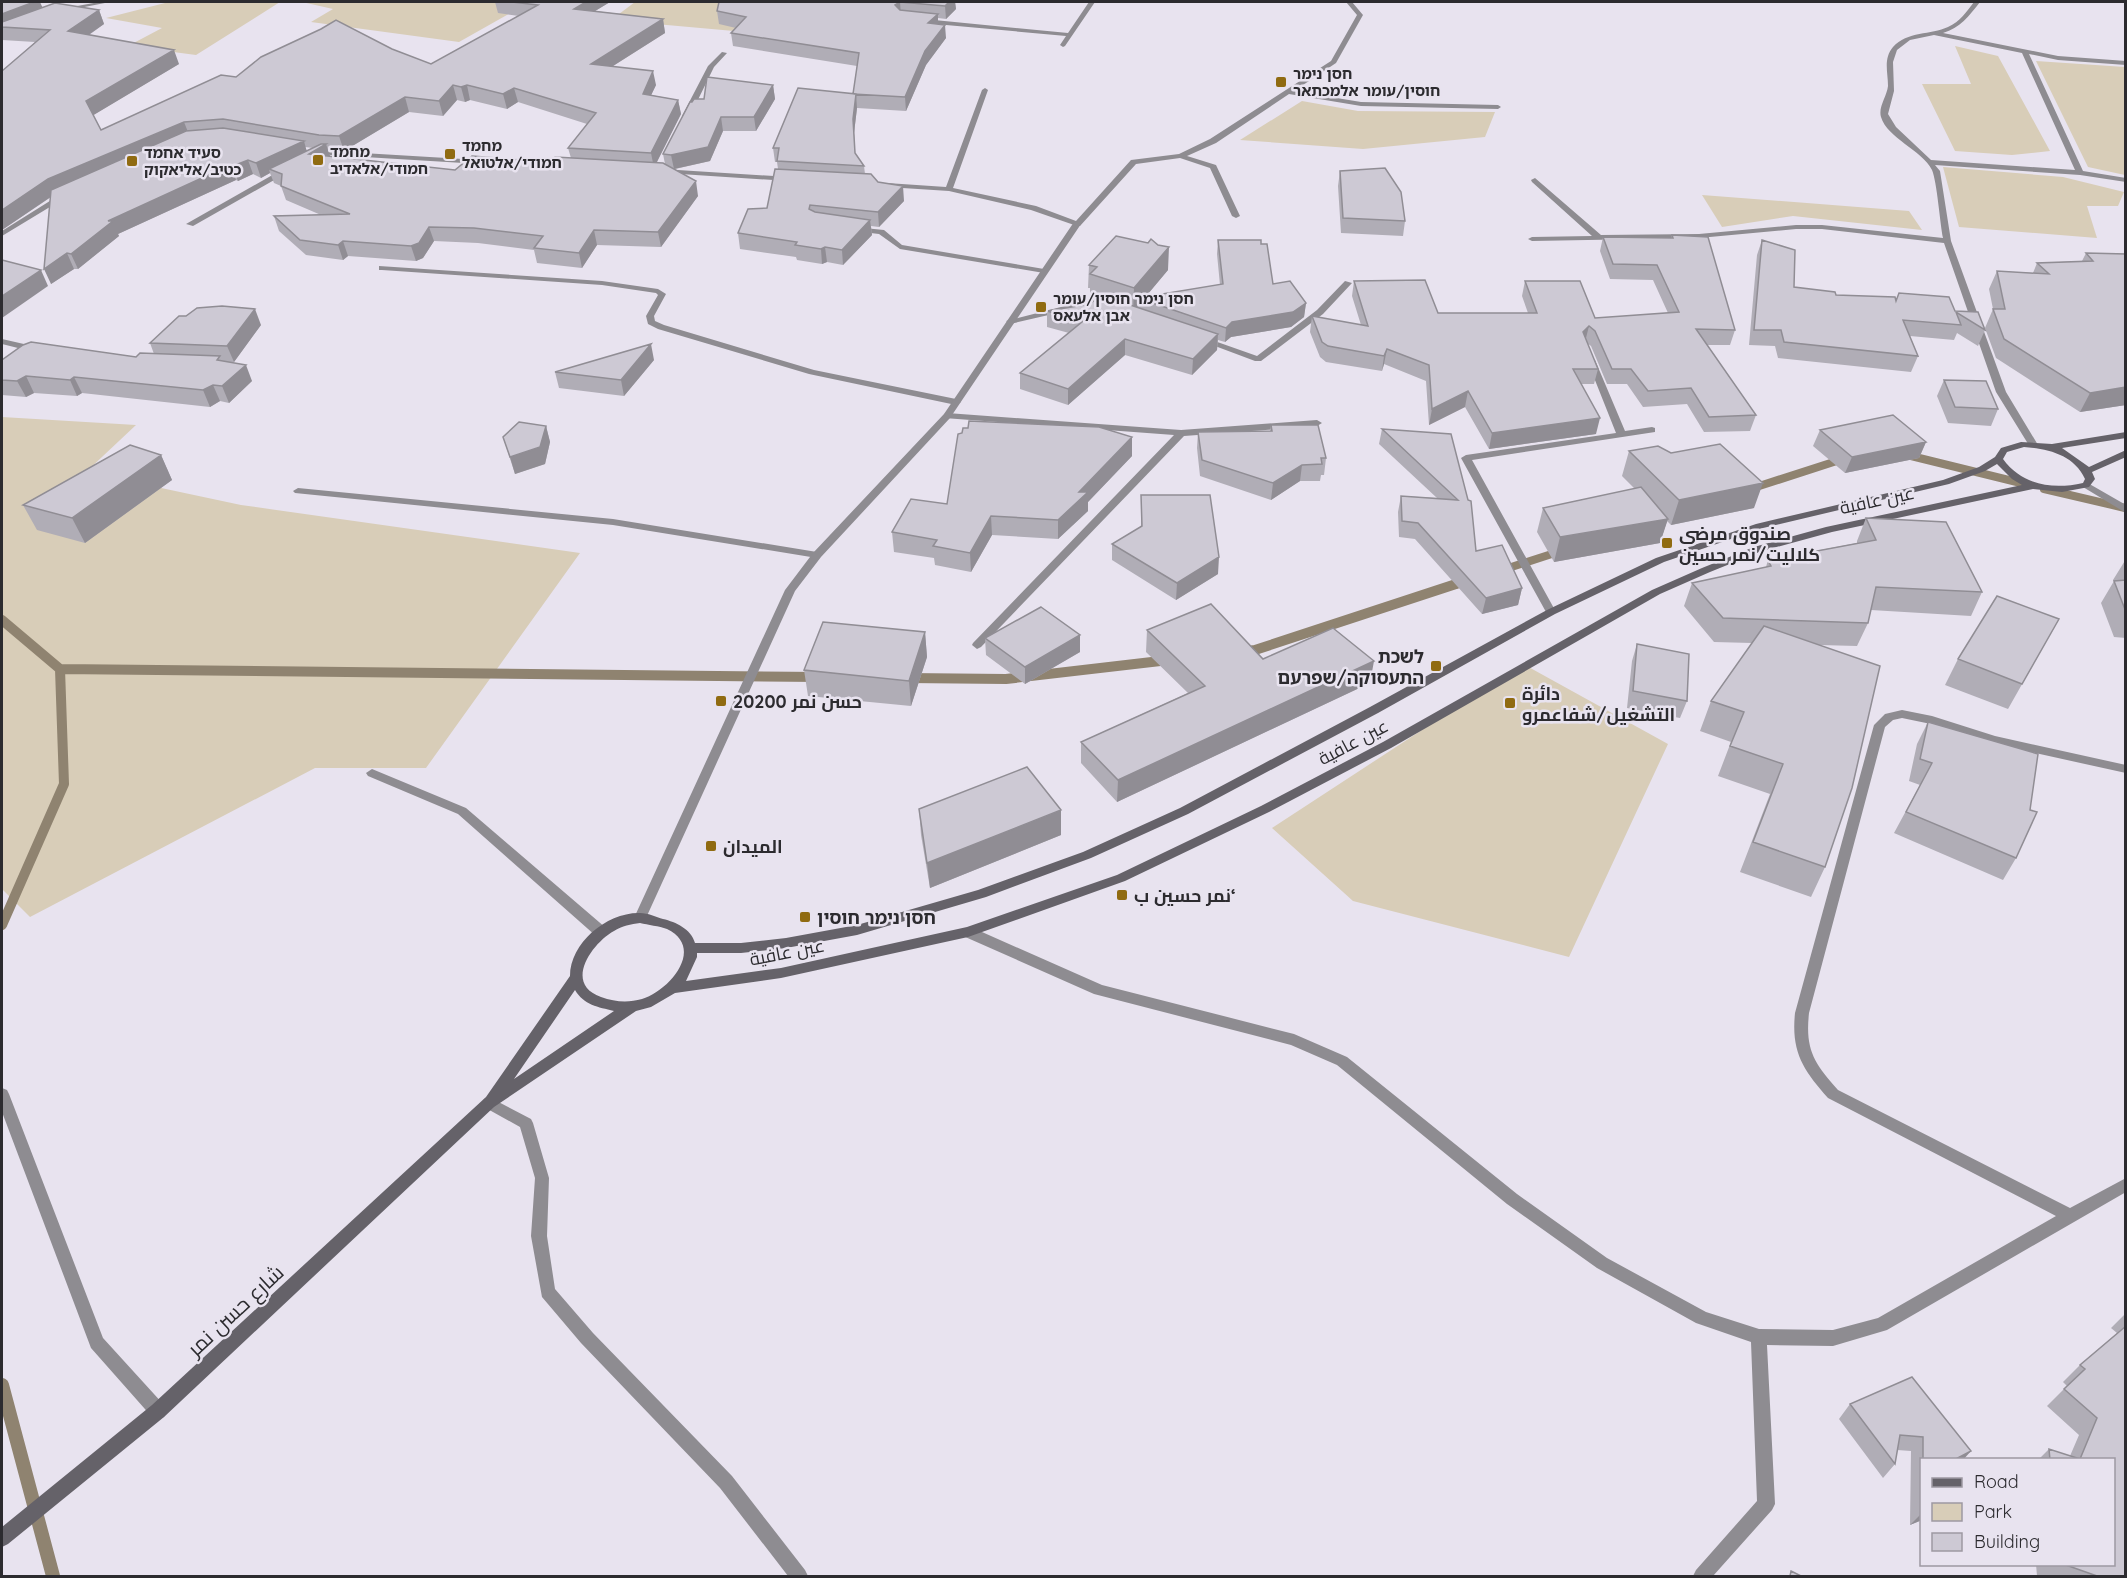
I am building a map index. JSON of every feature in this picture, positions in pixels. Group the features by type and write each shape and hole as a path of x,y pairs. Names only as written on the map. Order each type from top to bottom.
{"main road":[{"path":"2052,447 2126,435"},
{"name":"عين عافية","path":"691,948 752,947 857,930 981,894 1088,855 1184,811 1364,716 1551,612 1660,560 1760,526 1946,482 1982,469 1998,459 2004,450 2013,446 2052,447"},
{"path":"1998,459 2011,476 2033,486 2068,490 2086,485 2090,479 2087,471 2077,460 2052,447"},
{"path":"2087,471 2126,453"},
{"name":"عين عافية","path":"673,988 782,973 968,932 1121,878 1264,809 1387,745 1647,597 1707,570 1758,549 1830,529 2033,486"},
{"path":"640,918 672,925 685,934 691,948 690,963 683,978 652,1002 632,1006 612,1006 594,1000 582,990 576,978 576,964 582,950 601,932 623,921 640,918"},
{"name":"شارع حسن نمر","path":"489,1103 576,978"},
{"name":"شارع حسن نمر","path":"2,1538 158,1410 489,1103 632,1006"}],"street":[{"path":"52,13 107,2"},
{"path":"1063,45 1092,2"},
{"path":"640,918 790,590 817,555 947,416 1077,224 1134,162 1181,156 1213,141 1334,62 1360,15 1349,2"},
{"path":"1977,2 1955,26 1908,38 1894,51 1890,60 1891,90 1885,108 1886,118 1892,127 1931,162 1936,171 1947,242 2001,392 2033,445"},
{"path":"913,20 1070,35"},
{"path":"1933,33 2025,52 2095,62 2126,63"},
{"path":"2025,52 2080,172"},
{"path":"679,129 711,66 724,53"},
{"path":"949,189 986,90"},
{"path":"1289,92 1362,104 1498,107"},
{"path":"303,150 486,162"},
{"path":"314,158 324,153"},
{"path":"1181,156 1213,167 1236,216"},
{"path":"663,160 658,171 798,180"},
{"path":"1931,162 2080,172 2126,180"},
{"path":"190,224 295,167"},
{"path":"1535,180 1598,237"},
{"path":"879,185 949,189 1033,208 1077,224"},
{"path":"2,234 70,193"},
{"path":"1532,239 1699,236 1796,226 1822,226 1947,242"},
{"path":"849,227 881,232 900,247 1044,271"},
{"path":"382,268 644,287 662,294 650,316 651,322 661,327 812,372 956,402"},
{"path":"1191,336 1258,358 1320,312 1348,283"},
{"path":"1010,321 1092,302 1114,309"},
{"path":"2,342 41,350"},
{"path":"1585,346 1621,434"},
{"path":"947,416 1181,433 1317,423"},
{"path":"1551,612 1466,458 1652,430"},
{"path":"977,645 1181,433"},
{"path":"2086,485 2126,510"},
{"path":"298,491 613,522 817,555"},
{"path":"2068,1215 1833,1094 1812,1071 1800,1048 1802,1013 1880,725 1889,717 1902,714 1932,720 1994,740 2126,769"},
{"path":"372,773 462,811 601,932"},
{"path":"968,932 1099,990 1294,1040 1342,1061 1512,1199 1602,1263 1702,1318 1759,1337 1833,1338 1881,1325 2068,1215 2126,1184"},
{"path":"2,1094 97,1343 158,1410"},
{"path":"489,1103 526,1123 542,1178 539,1236 548,1292 587,1338 726,1482 799,1576"},
{"path":"1702,1576 1766,1504 1759,1337"}],"green space":[{"path":"169,2 280,2 196,55 128,46 162,28 106,18"},
{"path":"302,2 530,2 459,42 311,22 333,9"},
{"path":"635,2 856,2 745,32 611,20"},
{"path":"1955,46 1998,56 2050,151 2012,155 1955,151 1922,84 1971,84"},
{"path":"2036,61 2125,67 2125,175 2088,167"},
{"path":"1302,101 1358,111 1495,112 1485,137 1363,149 1240,140"},
{"path":"1943,167 2063,177 2124,192 2118,206 2087,206 2097,238 1959,227"},
{"path":"1702,195 1909,211 1922,230 1793,216 1722,227"},
{"path":"2,417 136,425 86,472 241,505 580,553 426,768 315,768 30,917 2,889"},
{"path":"1523,664 1668,744 1569,957 1353,901 1272,828"}],"building":[{"path":"2,2 34,2 2,14"},
{"path":"512,2 586,2 574,9 663,19 591,64 653,71 643,94 678,100 651,153 568,148 596,113 514,88 503,94 467,85 461,87 453,85 439,101 405,97 339,136 319,135 223,119 184,122 48,179 2,210 2,71 50,30 2,27 2,22 55,3 99,10 68,31 174,50 86,101 101,130 221,75 236,77 261,57 336,20 392,49 431,64 538,5"},
{"path":"719,2 900,2 895,5 900,10 938,14 928,23 945,25 925,51 905,97 853,94 859,53 731,33 746,17 717,11"},
{"path":"900,2 949,2 945,6"},
{"path":"707,77 773,85 754,117 721,117 708,147 671,155 663,154 690,102 694,99 704,99"},
{"path":"798,88 856,94 853,119 855,153 864,166 777,161 779,148 773,148"},
{"path":"223,128 304,141 256,163 248,160 230,165 108,221 113,221 71,254 67,253 44,269 51,190 186,131"},
{"path":"321,144 326,144 309,154 455,170 472,156 533,161 534,158 553,160 555,157 663,163 696,181 658,232 594,230 579,253 534,248 543,236 474,228 429,227 419,243 411,246 343,241 338,245 300,240 274,216 350,214 281,186 282,174 269,169"},
{"path":"1385,168 1401,192 1405,221 1343,218 1340,171"},
{"path":"775,169 871,174 878,182 903,186 878,212 810,205 809,209 815,212 870,220 842,250 795,245 797,242 738,233 748,209 767,208"},
{"path":"1672,235 1708,237 1735,330 1696,329 1756,415 1709,417 1691,388 1648,391 1631,369 1612,369 1595,331 1589,326 1583,332 1598,369 1573,369 1600,418 1492,433 1468,391 1432,409 1429,365 1387,349 1384,356 1328,346 1322,342 1312,316 1368,326 1354,281 1425,280 1438,313 1537,313 1525,281 1580,281 1595,318 1679,312 1657,265 1613,264 1603,237 1673,238"},
{"path":"1116,236 1148,243 1151,239 1158,245 1169,247 1134,288 1090,274 1097,267 1089,265"},
{"path":"1218,240 1261,240 1261,244 1267,244 1273,284 1290,281 1306,303 1293,312 1232,322 1226,328 1138,298 1223,284"},
{"path":"1762,240 1795,250 1794,287 1835,292 1836,295 1895,297 1896,301 1899,293 1949,297 1955,311 1978,312 1985,330 1956,312 1961,325 1903,320 1918,356 1784,342 1781,330 1754,330"},
{"path":"2086,253 2126,254 2126,387 2090,393 2004,339 1993,309 2005,309 1997,271 2049,274 2037,263 2093,261"},
{"path":"2,260 41,270 2,296"},
{"path":"1100,295 1218,334 1193,359 1125,339 1068,389 1020,373 1083,321 1047,311 1090,304"},
{"path":"222,306 255,309 227,346 150,343 179,316 186,316 197,308"},
{"path":"31,342 136,357 140,353 220,356 217,360 246,365 222,386 213,385 203,390 74,377 70,380 26,376 17,381 2,380 2,360"},
{"path":"651,344 621,380 555,372"},
{"path":"1944,380 1986,381 1998,409 1955,407"},
{"path":"1893,415 1926,442 1852,457 1820,430"},
{"path":"969,421 1099,427 1132,437 1079,492 1088,492 1058,520 991,516 970,553 933,546 937,540 892,532 911,499 947,504 958,434 962,433 963,428 968,428"},
{"path":"519,422 546,426 540,447 510,457 503,437"},
{"path":"1271,425 1318,425 1326,458 1321,458 1322,464 1302,465 1273,483 1202,460 1198,432 1272,431"},
{"path":"1382,429 1451,434 1468,500 1471,501 1476,551 1502,545 1522,588 1486,598 1418,523 1402,521 1401,496 1458,500"},
{"path":"1720,444 1763,483 1679,500 1629,451 1658,446 1671,453"},
{"path":"130,445 161,455 72,518 23,505"},
{"path":"1641,487 1668,519 1560,537 1543,508"},
{"path":"1141,495 1210,495 1219,557 1177,583 1112,544 1142,526"},
{"path":"1866,518 1946,522 1982,592 1876,587 1868,623 1723,618 1692,583 1771,566 1768,560 1876,540"},
{"path":"2126,580 2126,612 2114,581"},
{"path":"1997,596 2059,619 2022,684 1958,659"},
{"path":"1211,604 1263,659 1333,628 1374,661 1118,780 1081,742 1205,686 1147,630"},
{"path":"1041,607 1080,635 1025,667 985,638"},
{"path":"823,622 925,632 909,681 804,670"},
{"path":"1764,626 1880,666 1852,788 1825,867 1753,842 1783,764 1730,746 1744,712 1711,701"},
{"path":"1637,644 1689,654 1687,701 1633,691"},
{"path":"1928,722 2038,754 2030,810 2037,812 2016,858 1906,812 1932,763 1920,759"},
{"path":"1027,767 1061,810 927,863 919,809"},
{"path":"2126,1326 2126,1576 2097,1576 2069,1566 2115,1566 2115,1458 2080,1458 2097,1418 2064,1389 2085,1369 2080,1365"},
{"path":"1912,1377 1971,1451 1958,1458 1923,1458 1923,1437 1900,1435 1895,1464 1850,1404"},
{"path":"2049,1449 2077,1458 2050,1458"},
{"path":"1791,1571 1801,1576 1790,1576"}],"waterway":[{"path":"1907,455 2029,485"},
{"path":"1750,489 1846,458"},
{"path":"2044,489 2125,508"},
{"path":"1499,571 1561,551"},
{"path":"1455,585 1469,580"},
{"path":"1241,652 1255,650 1459,583"},
{"path":"2,620 60,669"},
{"path":"907,678 1006,679 1169,660"},
{"path":"2,925 64,784 60,669"},
{"path":"60,669 819,677"},
{"path":"2,1385 53,1576"}],"place":[{"name":"חסן נימר חוסין/עומר אלמכתאר","path":"1281,82"},
{"name":"מחמד חמודי/אלטואל","path":"450,154"},
{"name":"מחמד חמודי/אלאדיב","path":"318,160"},
{"name":"סעיד אחמד כטיב/אליאקוק","path":"132,161"},
{"name":"חסן נימר חוסין/עומר אבן אלעאס","path":"1041,307"},
{"name":"صندوق مرضى كلاليت/نمر حسين","path":"1667,543"},
{"name":"לשכת התעסוקה/שפרעם","path":"1436,666"},
{"name":"حسن نمر 20200","path":"721,701"},
{"name":"دائرة التشغيل/شفاعمرو","path":"1510,703"},
{"name":"الميدان","path":"711,846"},
{"name":"نمر حسين ب‘","path":"1122,895"},
{"name":"חסן נימר חוסין","path":"805,917"}]}
